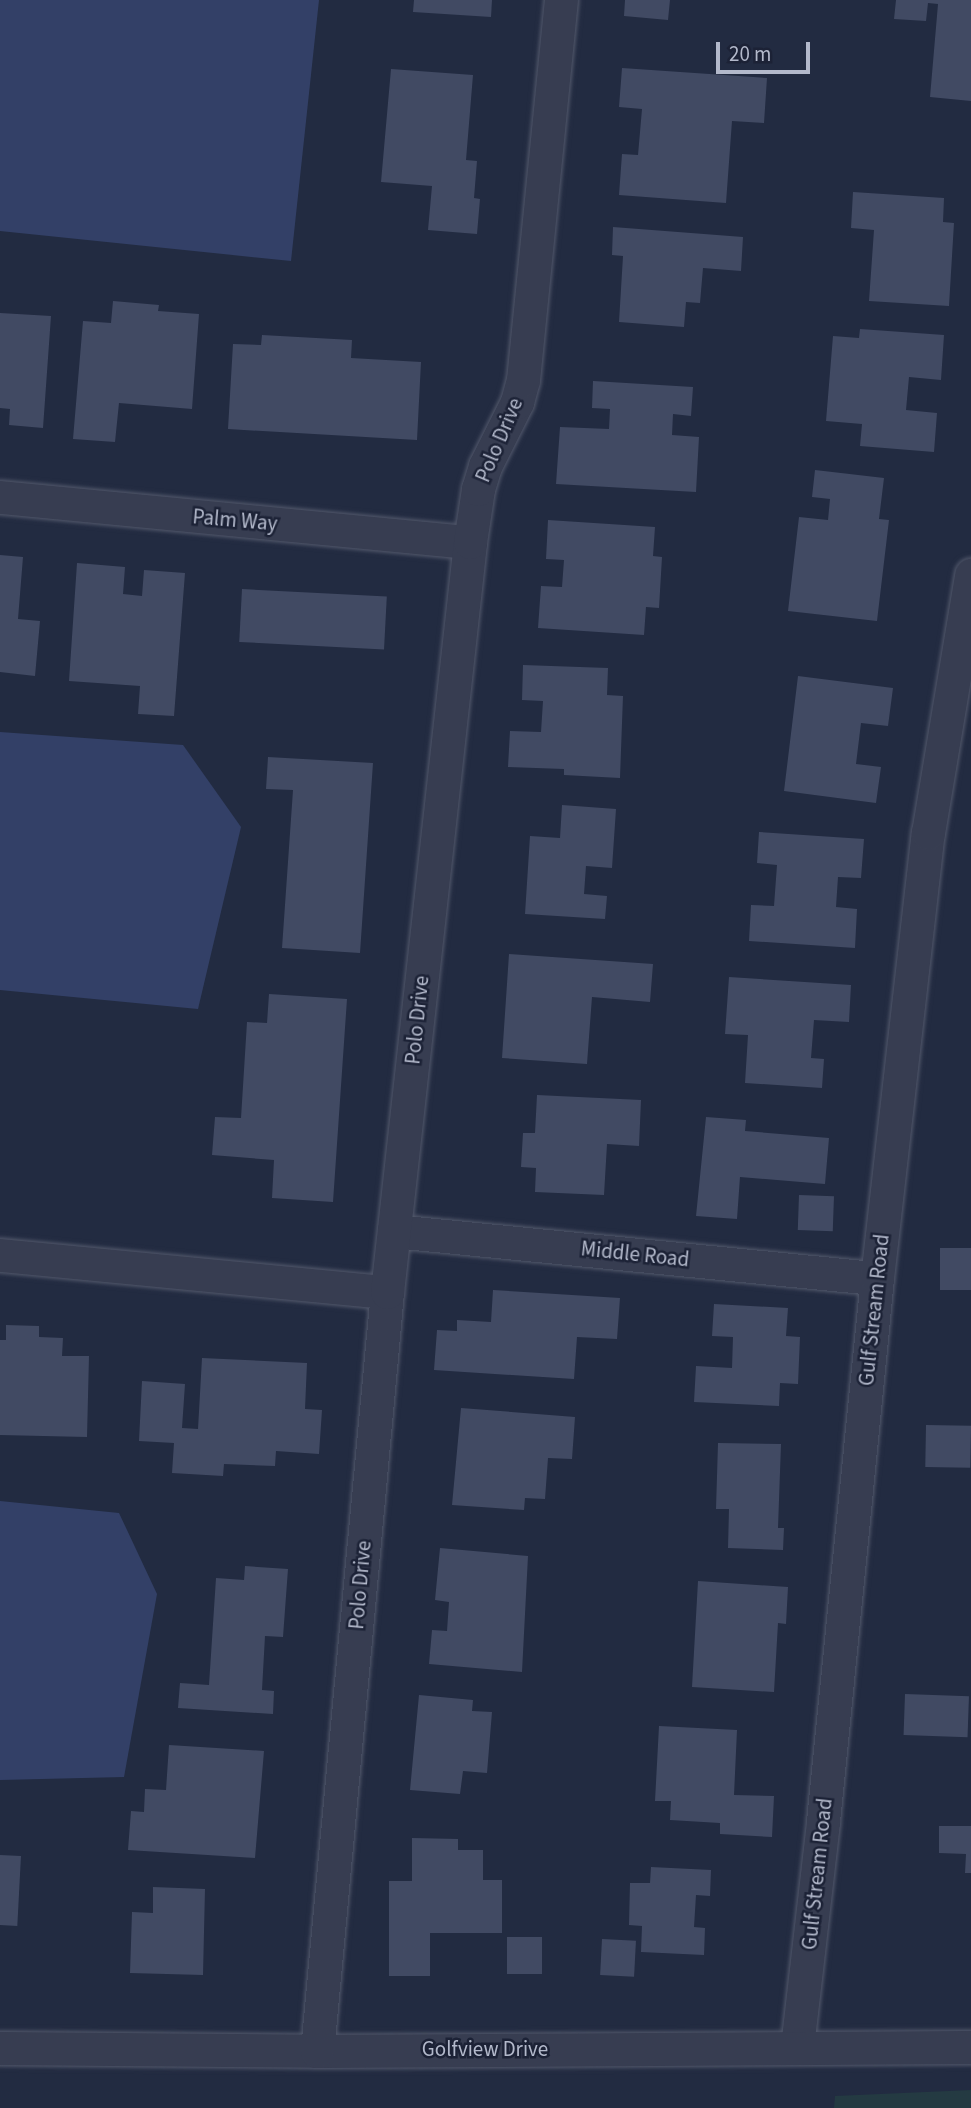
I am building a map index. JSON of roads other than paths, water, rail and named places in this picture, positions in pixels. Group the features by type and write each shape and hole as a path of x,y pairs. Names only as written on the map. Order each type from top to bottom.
{"street":[{"name":"Polo Drive","path":"317,2051 387,1292 470,542 478,489 485,466 517,402 523,380 561,0"},
{"name":"Palm Way","path":"0,497 470,542"},
{"name":"Gulf Stream Road","path":"797,2047 823,1821 877,1278 928,833 971,575"},
{"name":"Middle Road","path":"394,1231 877,1278"},
{"path":"0,1255 387,1292"},
{"name":"Golfview Drive","path":"0,2049 317,2051 971,2047"}],"water":[{"path":"0,0 319,0 291,261 0,231"},
{"path":"0,732 183,745 241,827 198,1009 0,990"},
{"path":"0,1501 119,1513 157,1594 124,1777 0,1780"}]}
